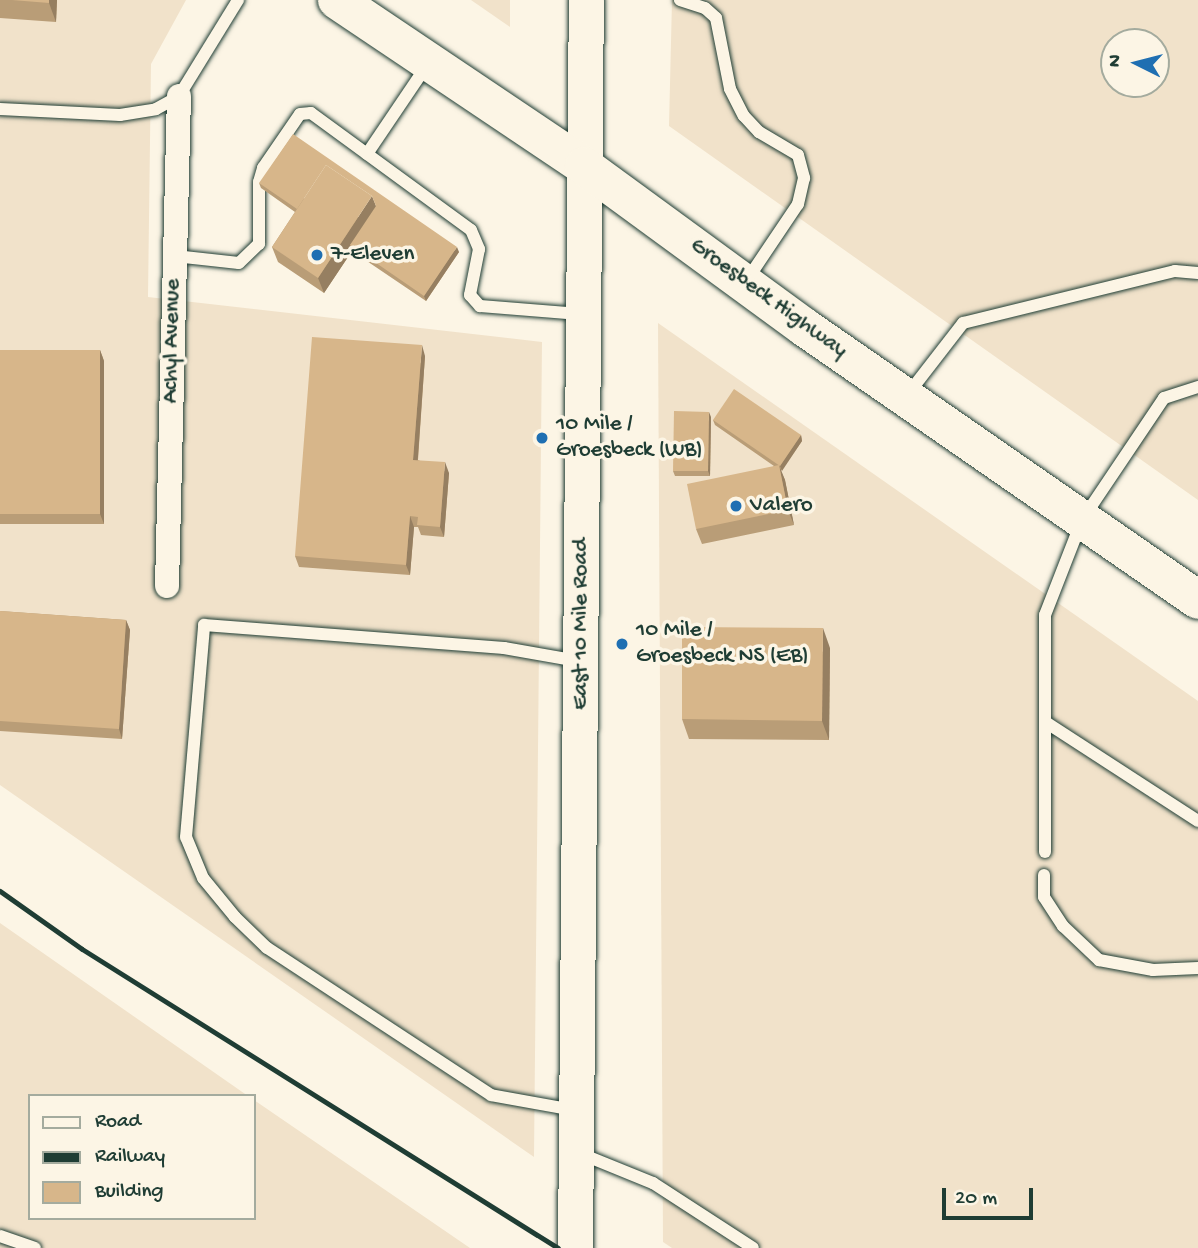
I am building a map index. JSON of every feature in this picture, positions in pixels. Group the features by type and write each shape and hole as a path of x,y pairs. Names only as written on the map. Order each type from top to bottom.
{"main road":[{"name":"Groesbeck Highway","path":"337,0 584,166 745,284 1198,600"},
{"name":"East 10 Mile Road","path":"575,1248 586,0"}],"street":[{"name":"Achyl Avenue","path":"167,586 179,96"}],"lane":[{"path":"0,109 120,115 156,109 179,96 238,0"},
{"path":"680,0 705,8 716,18 730,89 744,116 759,132 798,155 804,178 798,204 745,284"},
{"path":"367,154 429,62"},
{"path":"175,256 239,263 259,244 259,182 263,168 300,114 311,113 471,230 479,248 470,296 480,306 584,314"},
{"path":"906,397 963,323 1175,271 1198,272"},
{"path":"1045,852 1045,615 1082,520 1164,398 1198,387"},
{"path":"576,1111 491,1095 267,948 235,917 203,878 186,837 204,625 504,648 582,662"},
{"path":"1046,723 1198,821"},
{"path":"1044,875 1044,897 1056,916 1099,960 1153,970 1198,968"},
{"path":"576,1152 653,1183 753,1248"},
{"path":"0,1236 35,1248"}],"shaded area":[{"path":"0,0 186,0 151,64 148,297 542,342 534,1157 0,785"},
{"path":"471,0 510,0 510,27"},
{"path":"672,0 1198,0 1198,500 669,126"},
{"path":"658,323 1198,701 1198,1248 672,1248 663,1242"},
{"path":"0,923 245,1094 28,1094 28,1220 256,1220 256,1101 470,1248 0,1248"}],"building":[{"path":"12,0 49,0 49,3"},
{"path":"293,134 457,247 424,296 350,245 376,206 372,196 326,165 297,209 259,183"},
{"path":"326,165 372,196 318,278 272,247"},
{"path":"312,337 422,345 413,460 445,462 440,527 417,525 418,517 410,516 406,565 295,556"},
{"path":"0,350 100,350 100,514 0,514"},
{"path":"734,389 801,435 780,466 713,420"},
{"path":"674,411 709,412 708,471 673,471"},
{"path":"779,465 788,510 696,529 687,484"},
{"path":"0,611 126,620 119,729 0,721"},
{"path":"682,627 823,628 822,721 682,719"}],"railway":[{"path":"0,891 82,949 558,1248"}],"place":[{"name":"7-Eleven","path":"317,255"},
{"name":"10 Mile / Groesbeck (WB)","path":"542,438"},
{"name":"Valero","path":"736,506"},
{"name":"10 Mile / Groesbeck NS (EB)","path":"622,644"}]}
